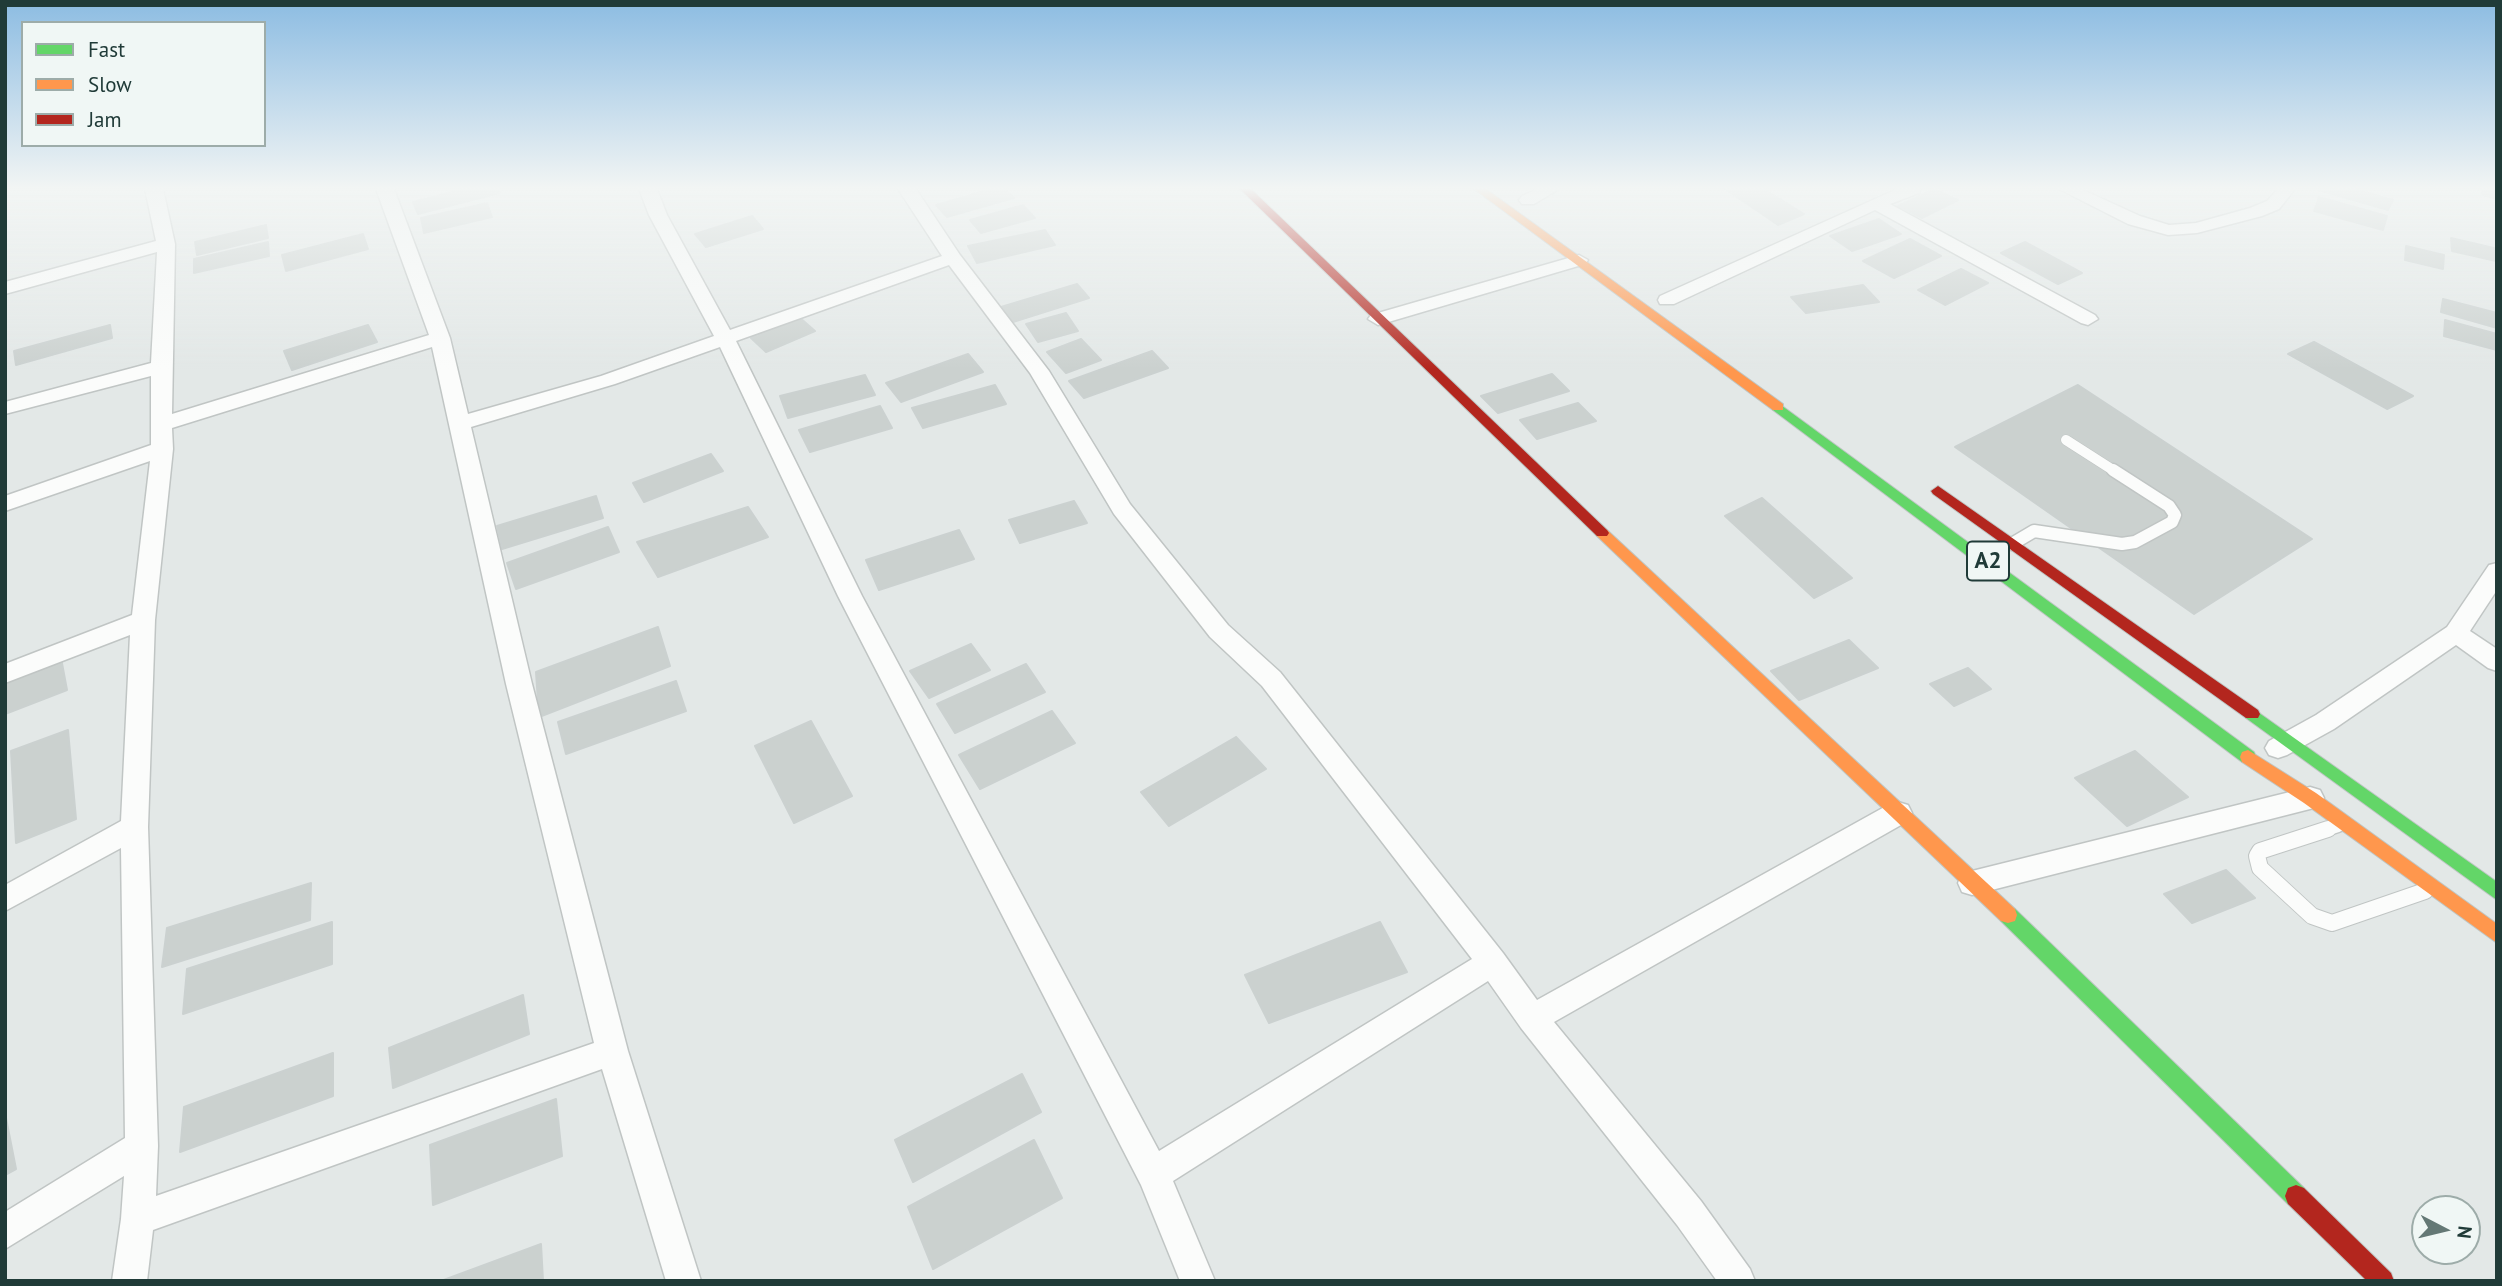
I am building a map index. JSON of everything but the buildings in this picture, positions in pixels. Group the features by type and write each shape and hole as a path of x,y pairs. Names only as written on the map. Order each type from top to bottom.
{"main road":[{"path":"1306,249 1898,813 2084,986 2384,1281"},
{"name":"A2","path":"1563,249 1914,506 2253,761 2310,798 2497,935"},
{"name":"A2","path":"1925,482 2290,741 2497,892"}],"street":[{"path":"5,288 148,249"},
{"path":"129,1281 138,1219 142,1146 134,827 144,620 162,437 161,367 166,249"},
{"path":"407,249 440,338 519,684 612,1051 684,1281"},
{"path":"677,249 726,340 850,596 1153,1174 1198,1281"},
{"path":"947,249 1039,372 1122,509 1219,631 1271,680 1492,962 1532,1018 1689,1213 1738,1281"},
{"path":"1667,300 1777,249"},
{"path":"1960,249 2088,319"},
{"path":"458,424 561,395 726,340 953,258"},
{"path":"1378,319 1578,260"},
{"path":"5,504 162,437 440,338"},
{"path":"5,408 161,367"},
{"path":"2253,761 2325,722 2456,633 2496,572"},
{"path":"5,674 144,620"},
{"path":"2456,633 2497,662"},
{"path":"1972,883 2310,798"},
{"path":"1532,1018 1898,813"},
{"path":"5,899 134,827"},
{"path":"1153,1174 1492,962"},
{"path":"138,1219 612,1051"},
{"path":"5,1232 142,1146"}],"lane":[{"path":"2011,544 2034,531 2122,544 2135,542 2172,522 2175,515 2169,506 2066,440"},
{"path":"2344,823 2260,851 2257,856 2260,868 2312,916 2332,923 2433,889"}],"traffic: fast":[{"path":"1778,407 2248,757"},
{"path":"2252,714 2497,892"},
{"path":"2008,915 2296,1196"}],"traffic: slow":[{"path":"1561,249 1778,407"},
{"path":"1602,533 2008,915"},
{"path":"2248,757 2310,798 2497,935"}],"traffic: jam":[{"path":"1307,249 1602,533"},
{"path":"1938,491 2252,714"},
{"path":"2296,1196 2383,1281"}]}
